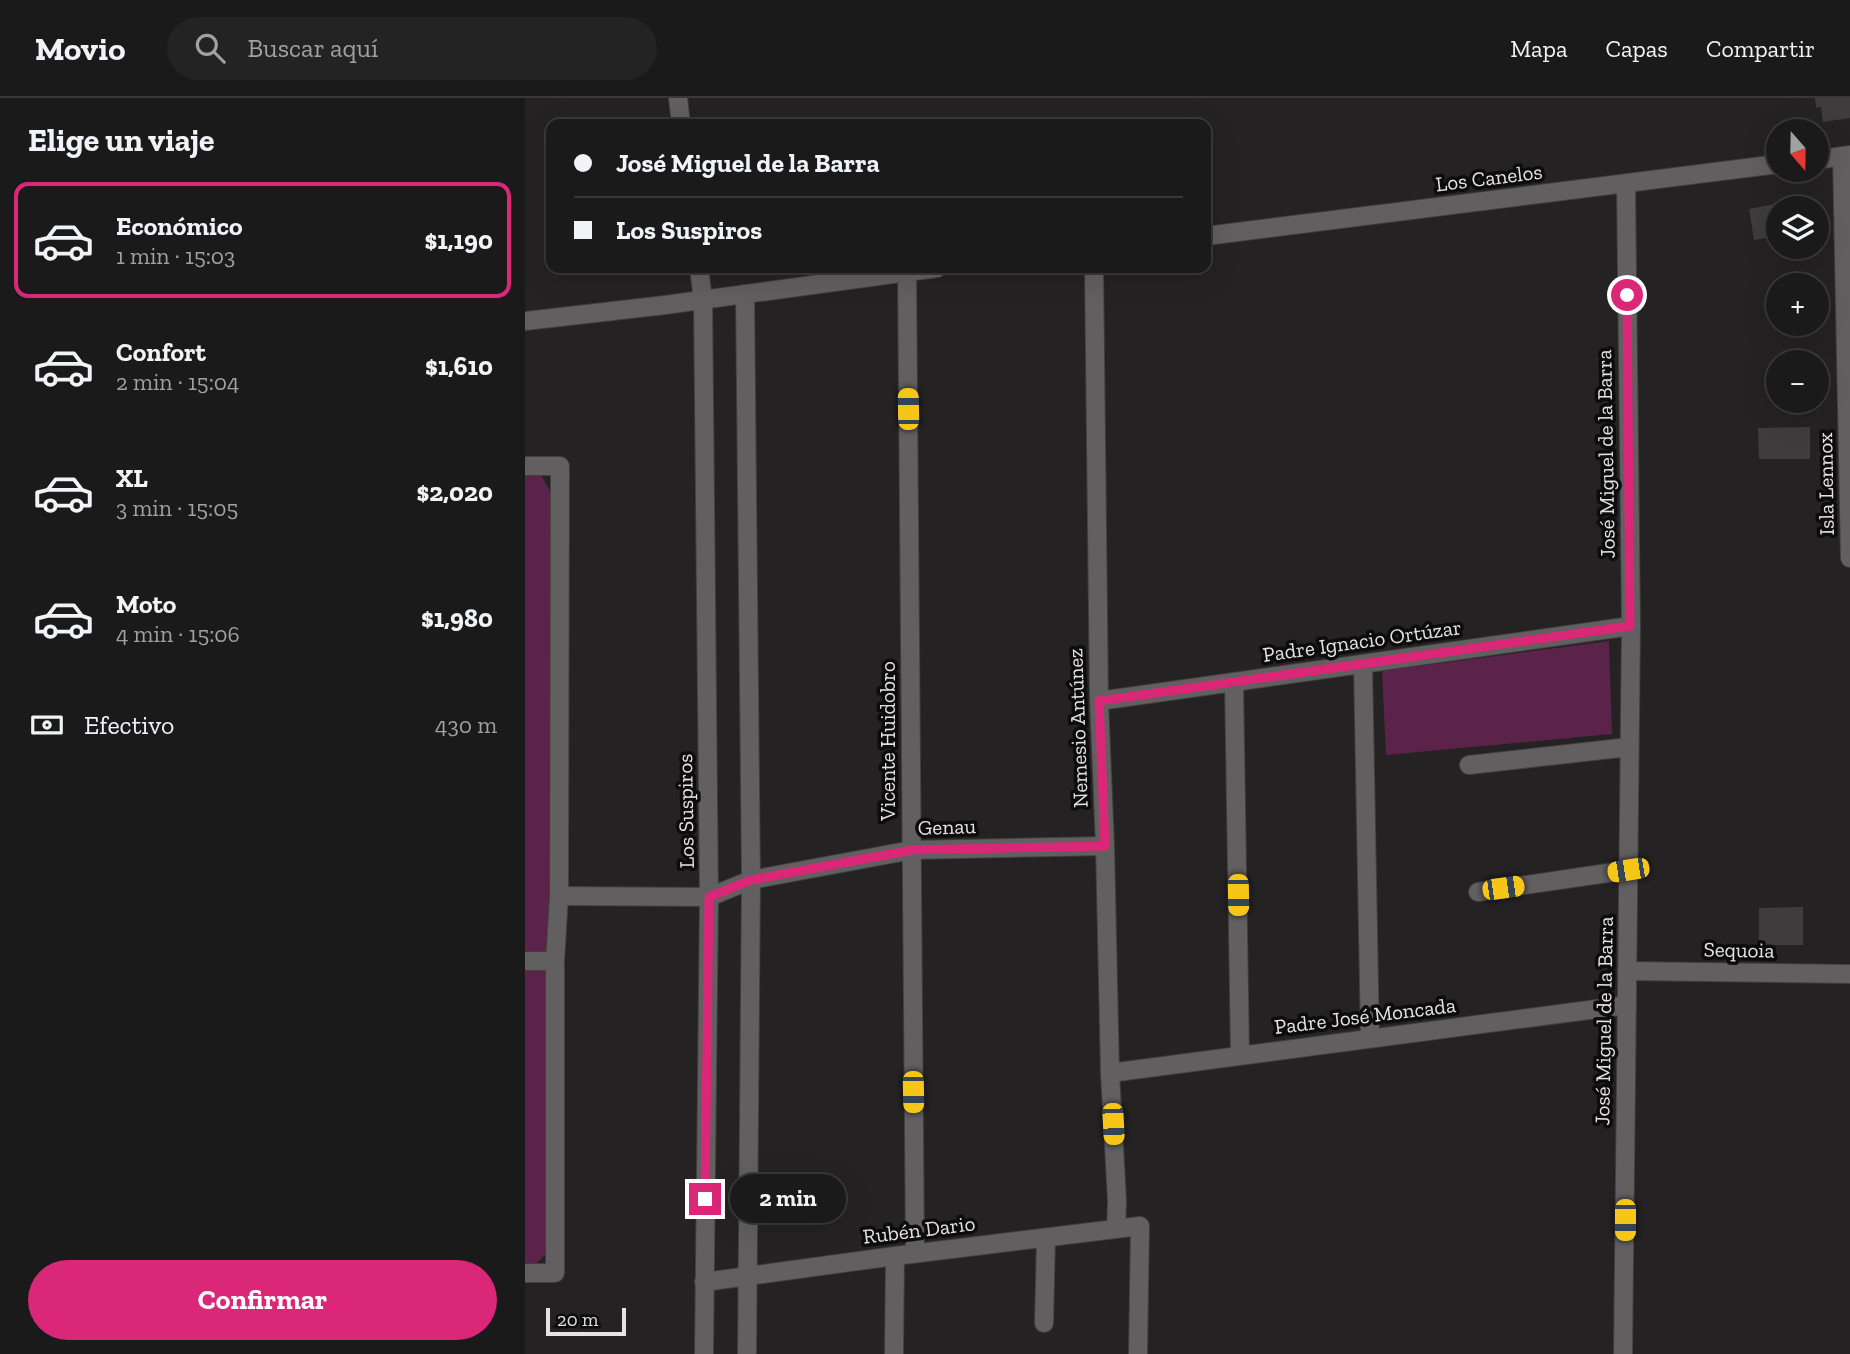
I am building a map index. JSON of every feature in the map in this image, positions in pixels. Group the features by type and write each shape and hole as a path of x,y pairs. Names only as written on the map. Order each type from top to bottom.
{"street":[{"path":"678,98 680,119"},
{"name":"Isla Lennox","path":"1846,156 1850,558"},
{"name":"Los Canelos","path":"1211,235 1766,166"},
{"name":"José Miguel de la Barra","path":"1623,1354 1630,626 1626,184"},
{"name":"Los Suspiros","path":"700,273 703,300 709,897 704,1354"},
{"path":"525,321 703,300 893,273"},
{"name":"Vicente Huidobro","path":"907,273 915,1253"},
{"name":"Nemesio Antúnez","path":"1094,273 1099,701 1116,1229"},
{"path":"745,294 751,880 747,1354"},
{"path":"525,466 560,466 555,1273 525,1273"},
{"name":"Padre Ignacio Ortúzar","path":"1099,701 1630,626"},
{"path":"1363,664 1370,1038"},
{"path":"1234,682 1240,1055"},
{"path":"1469,765 1629,747"},
{"name":"Genau","path":"709,897 751,880 912,850 1105,846"},
{"path":"1478,892 1628,870"},
{"path":"559,896 709,897"},
{"path":"525,961 555,961"},
{"name":"Sequoia","path":"1627,971 1850,974"},
{"name":"Padre José Moncada","path":"1110,1073 1627,1005"},
{"name":"Rubén Dario","path":"705,1282 1140,1226 1138,1354"},
{"path":"1044,1324 1046,1238"},
{"path":"894,1354 895,1256"}],"shaded area":[{"path":"525,472 540,473 551,493 547,1253 535,1265 525,1265"},
{"path":"1609,641 1612,734 1386,755 1382,671"}],"building":[{"path":"1815,98 1850,98 1850,118 1829,121 1823,119 1821,107 1816,108"},
{"path":"1766,206 1766,238 1754,240 1749,209"},
{"path":"1810,427 1810,459 1759,459 1758,428"},
{"path":"1803,907 1803,945 1759,945 1759,908"}],"route":[{"path":"705,1199 709,897 751,880 912,850 1105,846 1099,701 1630,626 1627,295"}]}
